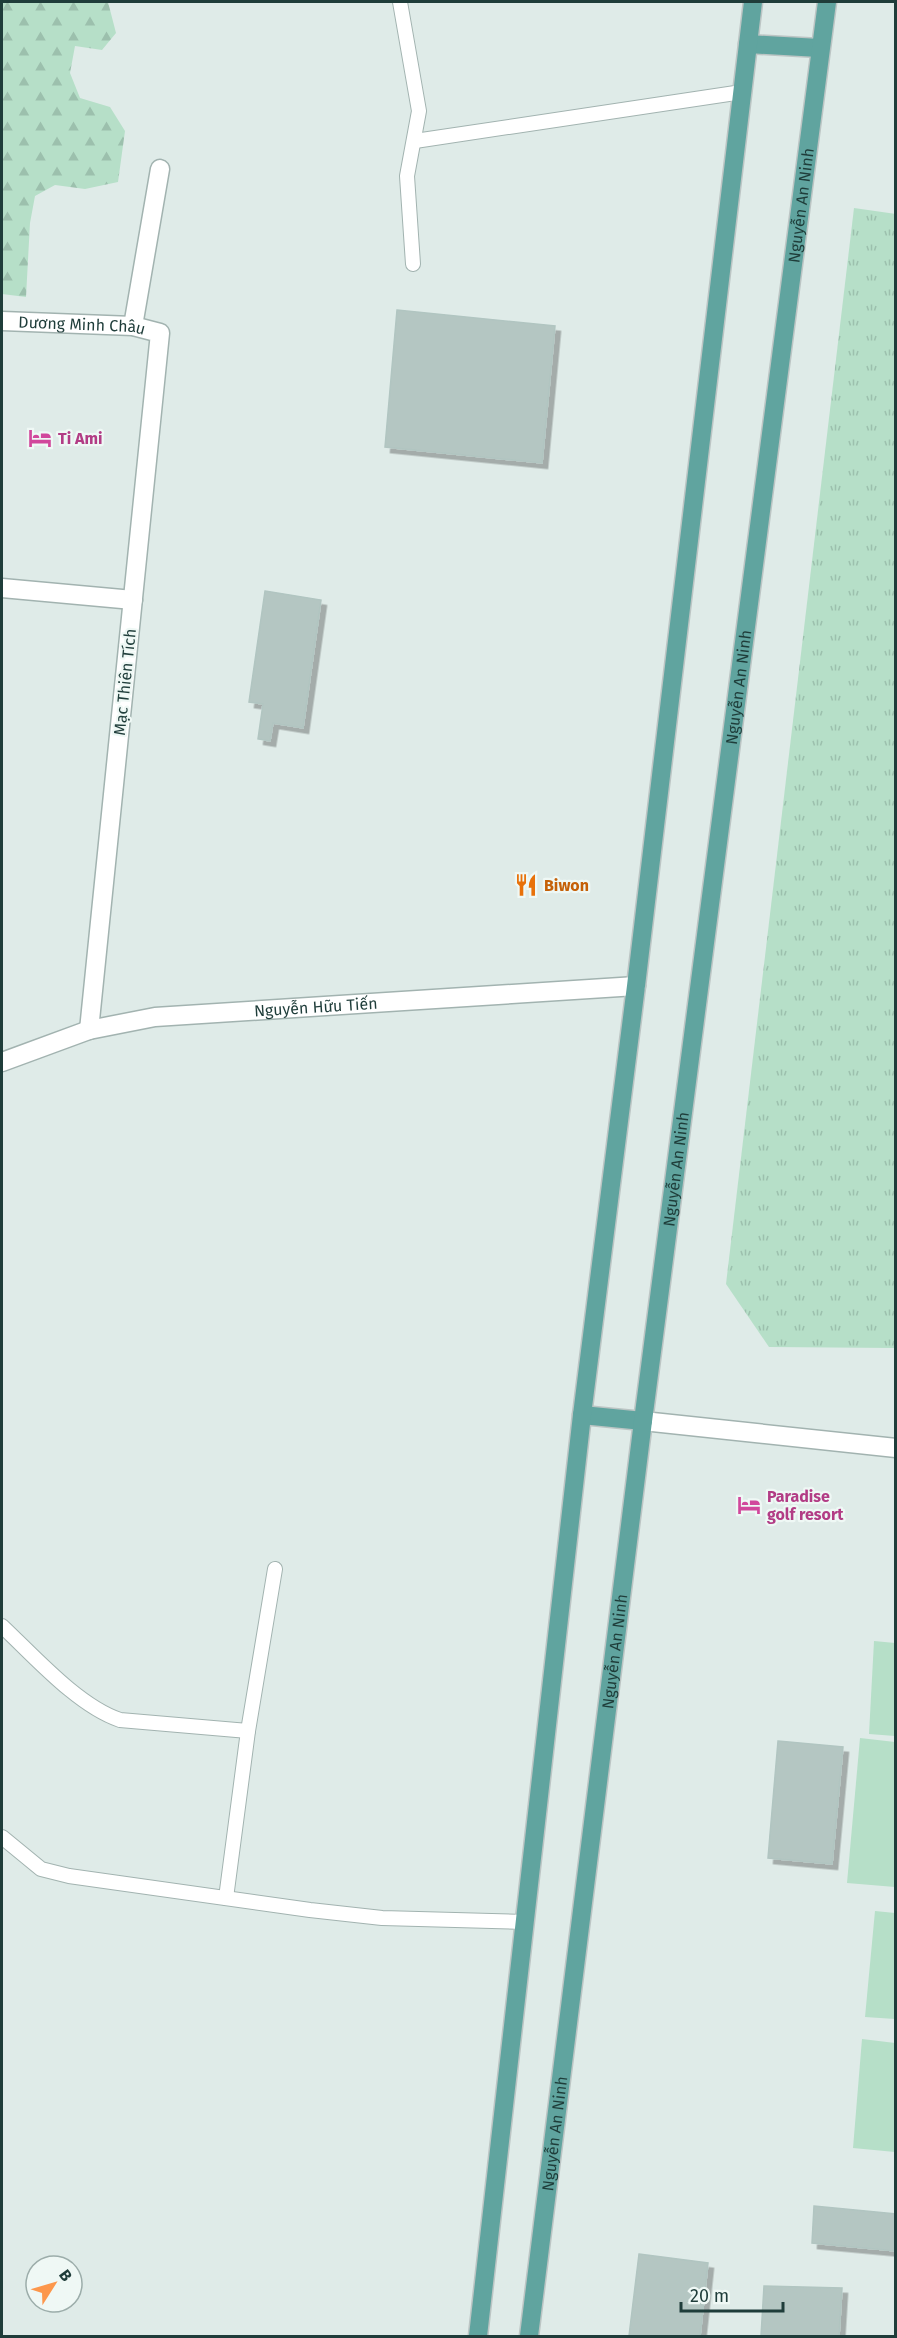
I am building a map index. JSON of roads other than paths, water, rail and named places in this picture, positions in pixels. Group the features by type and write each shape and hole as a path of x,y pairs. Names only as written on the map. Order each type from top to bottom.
{"main road":[{"path":"478,2337 582,1416 636,986 753,2"},
{"name":"Nguyễn An Ninh","path":"529,2337 643,1420 819,48 827,2"},
{"path":"748,44 819,48"},
{"path":"582,1416 643,1420"}],"street":[{"path":"133,326 160,169"},
{"name":"Dương Minh Châu","path":"2,321 133,326 160,333"},
{"name":"Mạc Thiên Tích","path":"89,1030 160,333"},
{"path":"2,588 133,600"},
{"name":"Nguyễn Hữu Tiến","path":"2,1062 89,1030 155,1017 636,986"},
{"path":"643,1420 896,1448"}],"lane":[{"path":"400,2 419,111 407,176 413,264"},
{"path":"415,141 742,92"},
{"path":"226,1898 249,1731 275,1569"},
{"path":"2,1626 81,1699 103,1714 120,1720 249,1731"},
{"path":"2,1838 41,1869 69,1876 382,1918 525,1922"}],"place":[{"name":"Ti Ami","path":"40,438"},
{"name":"Biwon","path":"526,885"},
{"name":"Paradise golf resort","path":"749,1505"}]}
